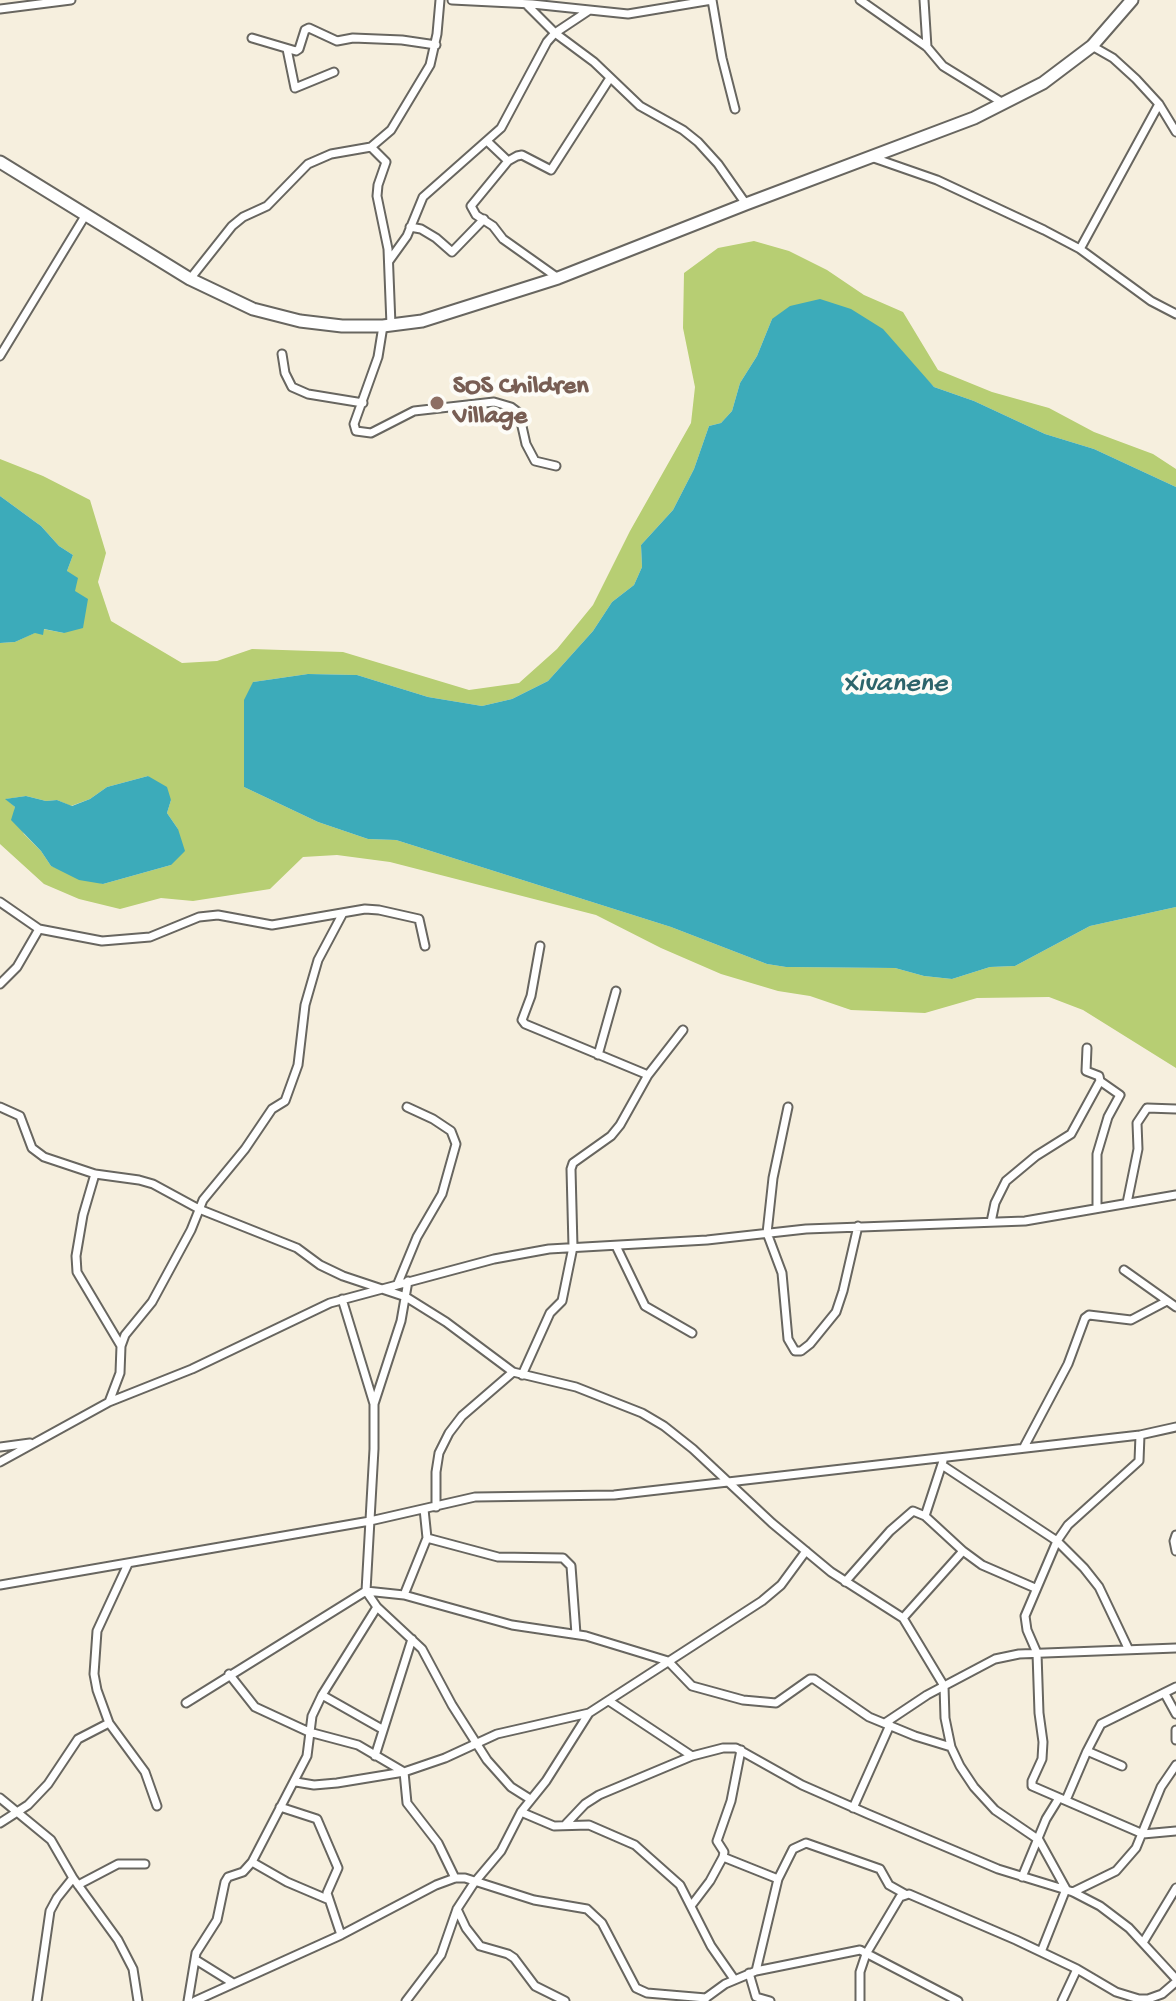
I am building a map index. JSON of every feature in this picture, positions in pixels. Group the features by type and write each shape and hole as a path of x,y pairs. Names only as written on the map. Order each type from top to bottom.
{"main road":[{"path":"0,162 216,293 265,313 300,321 342,326 387,325 446,315 558,278 974,118 1043,83 1092,46 1132,0"}],"street":[{"path":"0,9 71,0"},
{"path":"190,279 232,226 267,206 308,164 331,154 371,147 391,130 430,65 436,45 440,0"},
{"path":"452,0 628,14 708,0 735,109"},
{"path":"860,0 927,47 943,66 1004,104"},
{"path":"924,0 927,47"},
{"path":"526,4 640,106 698,142 746,204"},
{"path":"389,261 401,246 419,202 507,120 537,58 555,33 588,11"},
{"path":"252,38 287,49 299,49 307,28 337,41 353,38 436,45"},
{"path":"1092,46 1113,58 1159,104 1176,132"},
{"path":"287,49 295,88 334,72"},
{"path":"558,278 503,239 476,215 471,206 508,161 522,155 551,170 610,78"},
{"path":"1080,249 1159,104"},
{"path":"487,141 508,161"},
{"path":"371,147 386,162 377,196 389,261 387,325 354,424 356,431 371,433 414,411 494,402 519,413 526,444 535,461 556,466"},
{"path":"871,157 937,180 1080,249 1151,301 1176,314"},
{"path":"0,356 85,216"},
{"path":"410,227 421,229 452,252 484,219"},
{"path":"282,354 285,373 292,387 308,394 363,403"},
{"path":"0,902 39,929 83,939 109,941 150,937 199,917 218,915 272,925 365,909 417,918 425,946"},
{"path":"109,1402 120,1373 121,1346 125,1335 152,1302 199,1209 272,1109 285,1101 298,1065 305,1005 318,960 343,913"},
{"path":"0,984 24,957 39,929"},
{"path":"540,946 534,985 522,1020 525,1024 648,1075"},
{"path":"598,1055 616,991"},
{"path":"522,1375 550,1313 562,1301 573,1247 573,1163 611,1136 648,1075 683,1030"},
{"path":"991,1222 995,1203 1006,1181 1036,1156 1071,1134 1101,1077 1087,1072 1085,1068 1087,1048"},
{"path":"1097,1207 1097,1154 1108,1117 1120,1095 1100,1081"},
{"path":"0,1107 20,1116 32,1148 44,1157 95,1174 139,1180 199,1209 297,1248 320,1265 343,1276 406,1297 446,1322 513,1372 576,1387 642,1413 664,1426 806,1551 845,1582 903,1618 944,1686 945,1718 951,1747 974,1787 995,1810 1039,1840 1070,1890"},
{"path":"398,1283 417,1237 442,1194 456,1144 451,1131 407,1107"},
{"path":"788,1107 773,1178 767,1233 782,1273 791,1348 801,1351 836,1312 858,1226"},
{"path":"1127,1203 1138,1149 1137,1123 1147,1108 1176,1109"},
{"path":"95,1174 83,1215 76,1256 77,1272 121,1346"},
{"path":"0,1462 109,1402 192,1369 342,1299 494,1259 573,1247 858,1226 1025,1221 1176,1195 1176,1185"},
{"path":"616,1246 645,1306 692,1333"},
{"path":"1124,1270 1176,1307"},
{"path":"408,1281 374,1404 366,1591 377,1607 412,1639 430,1662 475,1743 500,1776 530,1799"},
{"path":"342,1299 374,1404"},
{"path":"1024,1447 1068,1364 1085,1318 1089,1315 1131,1320 1167,1301"},
{"path":"436,1507 439,1453 449,1433 462,1416 513,1372"},
{"path":"0,1585 370,1521 475,1497 614,1495 943,1461 1024,1447 1140,1435 1176,1427"},
{"path":"1140,1435 1139,1461 1068,1525 1057,1541 1025,1616 1027,1630 1037,1653 1043,1750 1032,1786 1143,1834 1176,1831"},
{"path":"0,1447 32,1443"},
{"path":"943,1461 1057,1541 1094,1579 1128,1648"},
{"path":"925,1516 943,1461"},
{"path":"404,1595 427,1538 424,1509"},
{"path":"845,1582 907,1514 919,1511 982,1565 1035,1588"},
{"path":"1176,1535 1176,1551"},
{"path":"427,1538 498,1557 563,1558 571,1566 576,1634"},
{"path":"296,1782 314,1785 337,1783 404,1772 513,1730 589,1713 762,1601 781,1585 806,1551"},
{"path":"903,1618 963,1551"},
{"path":"128,1564 97,1631 94,1674 109,1723 145,1772 157,1806"},
{"path":"186,1703 366,1591 404,1595 512,1625 576,1634 668,1661 692,1686 743,1700 776,1703 814,1679 856,1709 915,1736 951,1747"},
{"path":"188,2001 196,1960 201,1945 217,1920 228,1877 243,1872 252,1862 307,1756 312,1716 322,1695 377,1607"},
{"path":"375,1756 412,1639"},
{"path":"853,1808 888,1724 910,1705 995,1659 1037,1653 1176,1648"},
{"path":"229,1674 255,1707 309,1732 349,1741 404,1772"},
{"path":"1022,1877 1046,1819 1062,1799 1101,1724 1176,1687"},
{"path":"1165,1694 1176,1714"},
{"path":"322,1695 382,1729"},
{"path":"609,1701 692,1756"},
{"path":"406,2001 441,1955 457,1909 501,1851 521,1812 546,1781 589,1713"},
{"path":"0,1823 18,1812 48,1784 78,1739 109,1723"},
{"path":"1176,1730 1176,1740"},
{"path":"566,1824 585,1804 599,1795 692,1756 723,1748 741,1750 802,1785 853,1808 998,1869 1070,1890 1100,1906 1144,1941 1176,1980 1162,1994 1139,1999 1116,1992 1077,1969 997,1931 905,1894 889,1885 880,1869 806,1843 793,1849 778,1879 752,1972 756,1997 770,2001"},
{"path":"691,1906 723,1857 724,1852 717,1841 731,1801 741,1750"},
{"path":"1087,1751 1122,1766"},
{"path":"1041,1952 1070,1890 1116,1871 1136,1848 1161,1787 1176,1765"},
{"path":"404,1772 407,1803 438,1843 455,1878"},
{"path":"0,1798 51,1840 76,1882 118,1940 133,1969 138,2001"},
{"path":"280,1807 317,1819 338,1869 327,1899 341,1935"},
{"path":"521,1812 554,1826 589,1825 635,1845 680,1885 711,1946 734,1979"},
{"path":"723,1857 778,1879"},
{"path":"252,1862 327,1899"},
{"path":"46,2001 37,1998 50,1911 57,1898 76,1882 118,1864 145,1864"},
{"path":"195,2001 341,1935 436,1885 465,1878 534,1900 587,1909 602,1923 636,1988 647,1993 704,1999 734,1979 752,1972 860,1950 958,2001"},
{"path":"1144,1941 1176,1888"},
{"path":"860,2001 860,1972 866,1954 900,1897 905,1894"},
{"path":"457,1909 480,1946 508,1954 535,1986 565,2001"},
{"path":"196,1960 233,1983"},
{"path":"1062,2001 1077,1969"}],"green space":[{"path":"754,241 789,251 827,270 864,295 903,312 938,370 992,392 1049,408 1094,432 1153,454 1176,469 1176,487 1094,449 1045,434 974,401 934,387 910,363 772,319 757,356 740,383 732,411 721,423 709,426 694,469 673,510 641,545 642,567 634,585 612,602 593,631 548,681 512,699 482,706 428,697 357,675 308,674 253,682 244,787 318,822 368,839 396,840 671,927 767,964 786,967 895,968 952,979 990,967 1015,966 1090,926 1176,907 1176,1068 1083,1010 1049,997 977,998 925,1013 851,1010 810,996 778,991 721,974 596,915 390,862 337,855 303,857 270,889 193,901 161,898 120,909 79,899 44,884 0,844 0,643 15,642 43,629 64,633 75,591 67,571 73,555 59,546 41,526 0,496 0,459 90,500 106,553 98,582 111,621 182,663 217,661 252,649 343,652 469,690 519,683 557,649 593,605 630,531 691,423 695,387 683,328 684,273 718,248","holes":["148,776 171,800 167,813 178,829 171,865 103,884 51,866 24,834 14,814 15,807 6,799 26,796 57,800 71,806 90,799 107,787"]}],"water":[{"name":"Xivanene","path":"820,299 851,309 883,329 934,387 974,401 1045,434 1094,449 1176,487 1176,907 1090,926 1015,966 990,967 952,979 895,968 786,967 767,964 671,927 396,840 368,839 318,822 244,787 244,700 253,682 308,674 357,675 428,697 482,706 512,699 548,681 593,631 612,602 634,585 642,567 641,545 673,510 694,469 709,426 721,423 732,411 740,383 757,356 772,319 790,306"},
{"path":"0,496 41,526 59,546 73,555 67,571 78,578 75,591 88,599 83,628 64,633 44,629 43,635 35,633 15,642 0,643"},
{"path":"148,776 167,787 171,800 167,813 178,829 185,851 171,865 103,884 79,880 51,866 11,820 15,807 5,799 26,796 57,800 72,806 90,799 107,787"}],"place":[{"name":"SOS Children Village","path":"437,403"}]}
